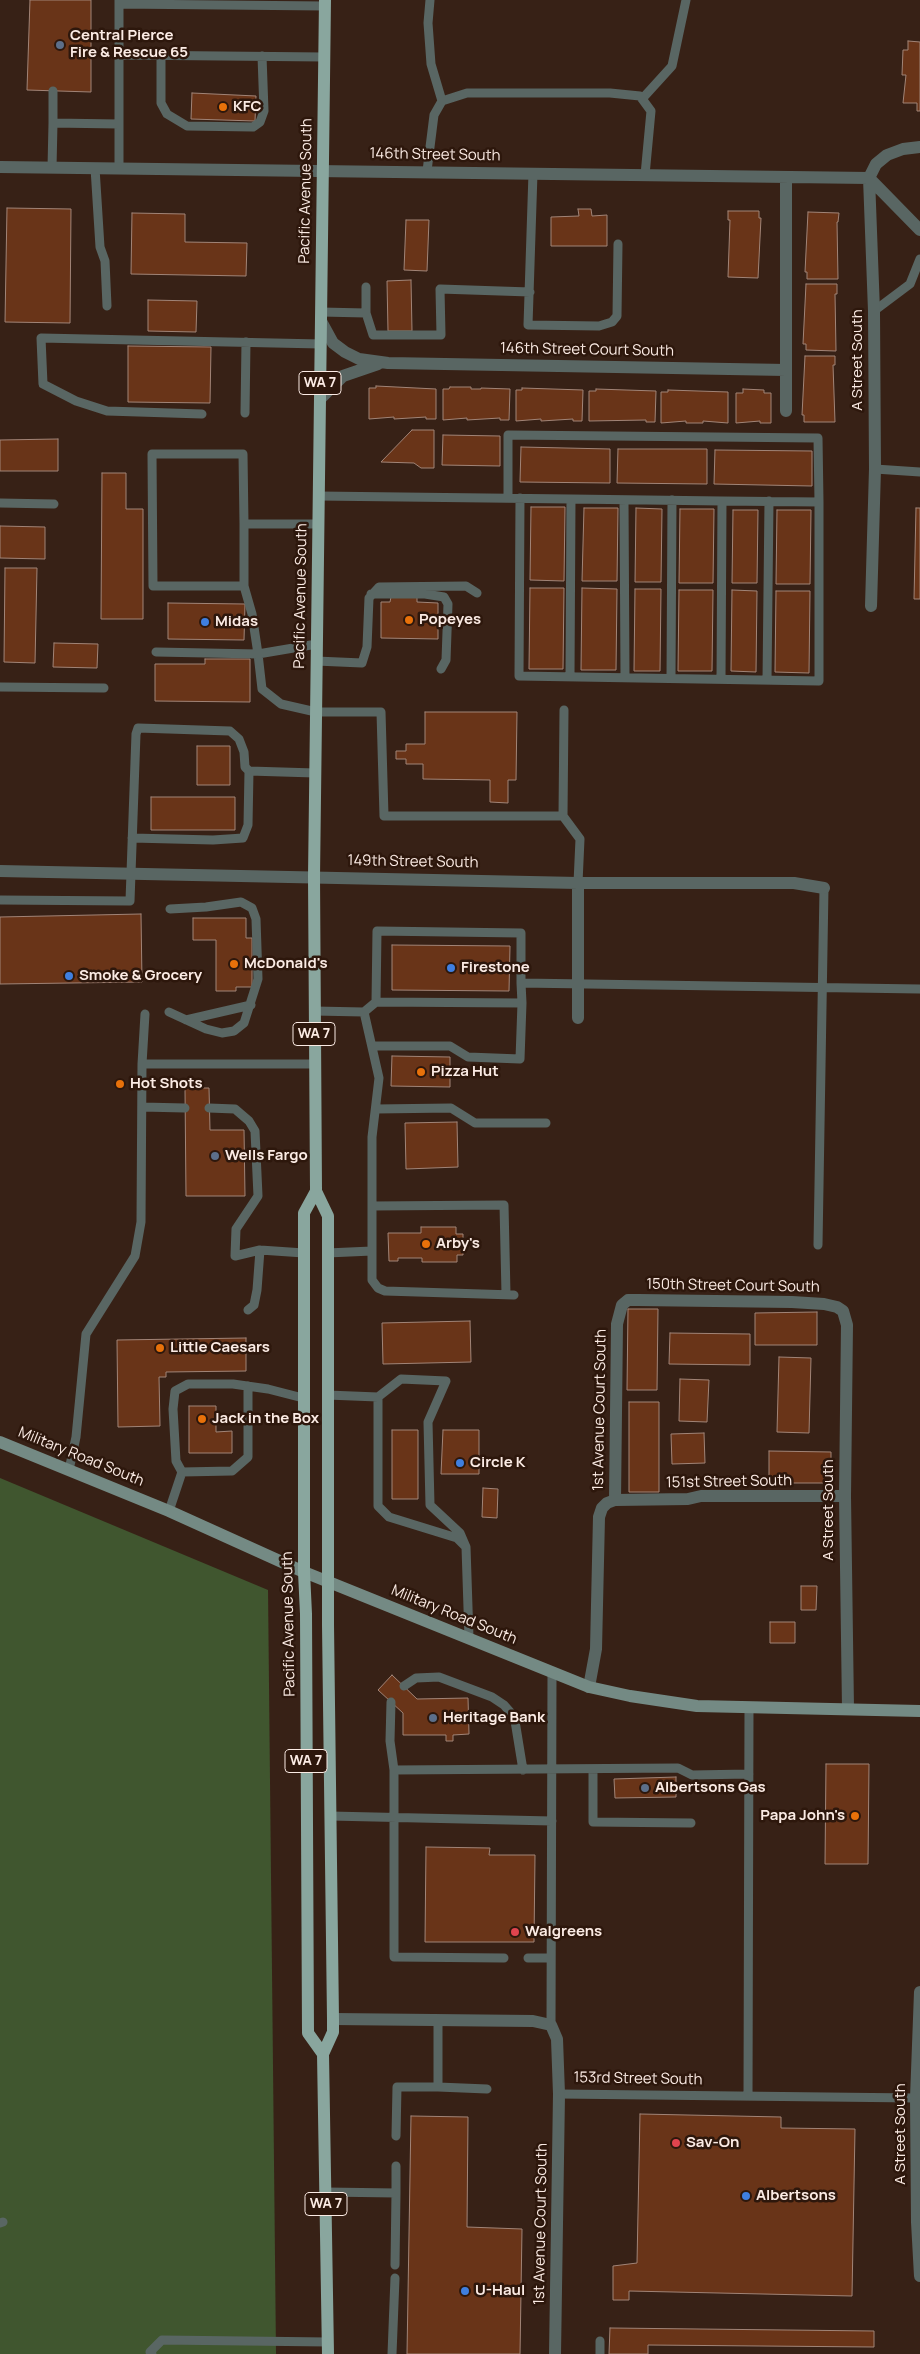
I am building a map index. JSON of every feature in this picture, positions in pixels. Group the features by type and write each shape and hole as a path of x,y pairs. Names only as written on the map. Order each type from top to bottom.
{"main road":[{"name":"Pacific Avenue South","path":"325,3 316,661 314,1064 316,1192 328,1216 328,1582 333,2020 333,2032 323,2054 328,2348"},
{"name":"Pacific Avenue South","path":"316,1192 304,1213 304,1572 306,1614 308,2033 323,2054"},
{"name":"Military Road South","path":"0,1442 169,1511 328,1582 469,1638 552,1674 589,1687 630,1696 697,1706 920,1710"}],"street":[{"path":"920,147 903,149 888,155 876,164 869,178 920,230"},
{"name":"146th Street South","path":"0,167 869,178"},
{"path":"786,177 786,412"},
{"name":"A Street South","path":"869,178 874,312 875,469 871,606"},
{"name":"146th Street Court South","path":"321,317 333,343 345,352 360,359 388,363 786,370"},
{"name":"146th Street Court South","path":"320,399 343,376 371,365 388,363"},
{"name":"149th Street South","path":"0,871 314,876 578,883 794,883 824,888"},
{"path":"578,883 578,1018"},
{"name":"150th Street Court South","path":"622,1305 628,1300 792,1302 824,1304 837,1307 843,1311"},
{"name":"1st Avenue Court South","path":"589,1687 596,1650 599,1517 602,1508 615,1500 617,1324 622,1305"},
{"name":"A Street South","path":"843,1311 847,1325 845,1496 848,1709"},
{"name":"151st Street South","path":"615,1500 688,1500 701,1496 845,1496"},
{"name":"A Street South","path":"920,1992 916,2098 917,2222 920,2276"},
{"path":"333,2020 533,2021 551,2025"},
{"name":"153rd Street South","path":"551,2025 557,2039 559,2094"},
{"name":"1st Avenue Court South","path":"555,2354 559,2094"}],"lane":[{"path":"430,0 428,23 431,64 442,101"},
{"path":"642,99 672,66 686,0"},
{"path":"118,168 119,2 325,3"},
{"path":"119,55 324,57"},
{"path":"161,55 162,103 167,114 187,126 253,127 260,122 264,112 262,56"},
{"path":"52,168 53,91"},
{"path":"427,172 434,115 442,101 467,93 610,93 640,96 651,112 645,175"},
{"path":"53,123 119,124"},
{"path":"95,168 100,247 105,261 107,306"},
{"path":"533,173 528,325 599,326 612,322 617,316 618,244"},
{"path":"874,312 910,284 920,259"},
{"path":"366,287 366,313 373,335 441,335 440,289 530,292"},
{"path":"321,317 366,313"},
{"path":"202,414 107,412 76,402 43,384 41,338 320,344"},
{"path":"245,413 246,342"},
{"path":"508,498 508,435 818,438 819,681 520,676 520,498"},
{"path":"244,586 153,586 152,454 243,454 244,586 252,614 262,689 281,704 316,712 381,712 384,816 563,816"},
{"path":"875,469 920,472"},
{"path":"318,496 819,502"},
{"path":"570,676 571,499"},
{"path":"624,500 625,677"},
{"path":"671,678 672,500"},
{"path":"721,679 722,501"},
{"path":"767,680 769,501"},
{"path":"0,503 54,504"},
{"path":"244,524 318,524"},
{"path":"316,661 362,663 367,647 369,598 379,587 389,585 466,586 477,593"},
{"path":"371,594 425,594 444,597 448,604 446,660 441,669"},
{"path":"156,652 258,654 317,644"},
{"path":"0,687 104,688"},
{"path":"564,710 563,816 580,838 578,883"},
{"path":"0,900 130,901 130,873 136,734 138,728 230,731 239,739 244,752 245,767 249,771 248,825 243,838 213,840 132,838"},
{"path":"249,771 315,773"},
{"path":"818,1245 824,888"},
{"path":"169,1012 222,1033 234,1031 244,1023 258,979 256,918 252,908 241,902 206,907 170,909"},
{"path":"372,1046 450,1046 468,1057 520,1058 522,933 377,932 376,1002"},
{"path":"522,983 920,989"},
{"path":"314,1012 364,1012 376,1002 522,1003"},
{"path":"186,1020 251,1005"},
{"path":"364,1012 379,1078 372,1137 372,1206 372,1280 378,1288 384,1291 510,1295 504,1205 372,1206"},
{"path":"68,1470 76,1437 86,1334 135,1256 141,1222 142,1064 145,1014"},
{"path":"142,1064 314,1064"},
{"path":"142,1107 185,1108"},
{"path":"210,1108 235,1109 249,1122 255,1131 258,1196 238,1225 235,1256 260,1250 304,1253"},
{"path":"376,1109 451,1108 475,1123 546,1123"},
{"path":"248,1310 254,1305 257,1290 260,1250"},
{"path":"327,1253 372,1251"},
{"path":"327,1395 378,1397 401,1379 446,1381 428,1422 430,1505 460,1533 466,1547 469,1638"},
{"path":"169,1511 182,1472 176,1461 173,1409 175,1391 188,1384 248,1386 303,1398"},
{"path":"182,1472 232,1471 248,1457 248,1386"},
{"path":"378,1397 377,1503 379,1508 395,1520 457,1538 466,1547"},
{"path":"551,2025 552,1674"},
{"path":"404,1686 416,1678 427,1676 439,1677 492,1697 504,1705 515,1721 524,1770"},
{"path":"391,1702 390,1741 394,1770 395,1819 394,1957 504,1958"},
{"path":"748,2096 749,1707"},
{"path":"394,1770 678,1768 692,1775 749,1774"},
{"path":"592,1770 593,1822 691,1823"},
{"path":"330,1816 395,1819 552,1821"},
{"path":"528,1958 551,1958"},
{"path":"438,2020 438,2087"},
{"path":"396,2136 397,2087 487,2089"},
{"name":"153rd Street South","path":"559,2094 916,2098"},
{"path":"395,2265 396,2166"},
{"path":"326,2192 396,2193"},
{"path":"392,2354 395,2278"},
{"path":"148,2353 162,2340 328,2348"},
{"path":"600,2341 600,2354"}],"green space":[{"path":"0,1478 268,1590 276,2354 0,2354"}],"building":[{"name":"Central Pierce Fire & Rescue 65","path":"30,0 91,0 91,92 27,90"},
{"path":"908,41 920,42 920,111 917,111 917,103 903,103 906,75 902,75 903,50 908,50"},
{"name":"KFC","path":"192,93 256,96 255,121 191,119"},
{"path":"7,208 71,209 70,323 5,322"},
{"path":"578,209 591,209 592,216 607,215 607,246 551,246 551,217 579,216"},
{"path":"728,211 759,211 759,218 761,218 758,278 728,277 730,220 728,220"},
{"path":"808,212 839,213 837,222 838,279 807,279 807,272 805,272"},
{"path":"132,213 185,214 185,242 247,243 246,276 131,274"},
{"path":"406,220 429,220 427,271 404,270"},
{"path":"411,280 412,331 388,331 387,281"},
{"path":"806,284 837,284 837,294 835,294 836,351 806,350 806,344 803,344"},
{"path":"148,300 197,301 196,332 148,331"},
{"path":"128,346 211,347 210,403 128,402"},
{"path":"805,356 835,356 835,365 833,365 835,422 804,422 804,415 802,415"},
{"path":"376,386 436,389 436,419 426,419 426,417 394,419 394,417 369,419 369,388 376,388"},
{"path":"450,387 510,389 509,420 500,420 500,418 467,420 467,418 443,420 443,389 449,389"},
{"path":"522,388 583,390 582,421 573,421 573,419 541,421 541,419 516,421 516,390 522,390"},
{"path":"596,389 656,391 655,422 646,422 646,420 589,421 589,391 596,391"},
{"path":"743,389 764,390 764,393 771,393 771,423 760,423 760,421 736,423 736,393 743,393"},
{"path":"668,390 728,392 728,423 703,421 703,423 686,423 686,421 661,423 661,392 668,392"},
{"path":"412,430 434,430 434,468 421,468 414,463 381,462"},
{"path":"443,435 500,436 500,466 442,465"},
{"path":"58,439 58,471 0,471 0,440"},
{"path":"521,447 610,449 610,483 520,482"},
{"path":"618,449 707,449 707,484 617,483"},
{"path":"715,450 812,451 812,486 714,484"},
{"path":"102,473 126,473 126,509 143,509 143,619 101,619"},
{"path":"531,507 565,507 564,581 530,580"},
{"path":"584,508 618,508 617,581 582,581"},
{"path":"636,508 662,509 661,582 635,582"},
{"path":"916,508 920,508 920,599 914,599"},
{"path":"680,509 714,509 713,583 679,583"},
{"path":"733,510 758,510 757,583 732,583"},
{"path":"777,510 811,510 810,584 776,584"},
{"path":"0,526 45,527 45,559 0,558"},
{"path":"5,568 37,568 35,663 4,662"},
{"path":"530,588 564,588 563,669 529,669"},
{"path":"582,588 617,589 616,670 581,670"},
{"path":"635,589 661,589 660,671 634,671"},
{"path":"679,590 713,590 712,671 678,671"},
{"path":"732,590 757,591 756,672 731,671"},
{"path":"776,591 810,591 809,673 775,672"},
{"name":"Popeyes","path":"391,597 417,597 417,602 438,603 438,639 381,638 381,602 390,602"},
{"path":"168,603 245,604 244,640 168,639"},
{"path":"54,643 98,644 97,668 53,667"},
{"path":"205,659 250,659 250,702 155,701 155,664 205,664"},
{"path":"425,712 517,712 516,780 508,780 508,803 490,802 490,780 423,779 423,764 406,764 406,759 396,759 396,751 406,751 406,744 425,744"},
{"path":"197,746 230,746 230,785 197,785"},
{"path":"151,797 235,797 235,830 151,830"},
{"path":"141,914 142,982 0,984 0,917"},
{"name":"McDonald's","path":"193,918 246,918 246,938 252,938 252,987 236,987 236,991 216,991 216,940 193,940"},
{"name":"Firestone","path":"392,945 510,946 509,991 392,990"},
{"name":"Pizza Hut","path":"392,1056 450,1057 450,1087 391,1086"},
{"path":"185,1088 209,1088 210,1130 244,1130 245,1196 186,1196"},
{"path":"457,1122 458,1167 406,1169 405,1123"},
{"name":"Arby's","path":"421,1227 456,1227 456,1234 463,1234 463,1255 457,1255 457,1262 422,1262 422,1258 398,1258 398,1261 389,1261 388,1233 421,1233"},
{"path":"628,1309 658,1309 657,1390 627,1390"},
{"path":"817,1312 817,1345 755,1345 755,1313"},
{"path":"470,1321 471,1362 383,1364 382,1323"},
{"path":"670,1333 750,1334 750,1365 669,1364"},
{"path":"246,1338 246,1371 166,1372 166,1377 159,1377 160,1426 118,1427 117,1340"},
{"path":"779,1357 811,1358 809,1433 777,1432"},
{"path":"680,1379 709,1380 707,1422 679,1421"},
{"path":"629,1402 659,1402 659,1492 629,1492"},
{"name":"Jack in the Box","path":"189,1406 216,1406 216,1432 232,1431 232,1453 189,1453"},
{"path":"392,1430 418,1430 418,1499 392,1499"},
{"name":"Circle K","path":"443,1430 479,1430 479,1474 441,1474"},
{"path":"704,1433 705,1463 672,1464 671,1434"},
{"path":"769,1451 831,1452 831,1483 769,1483"},
{"path":"483,1488 498,1489 497,1518 482,1517"},
{"path":"801,1586 817,1586 816,1610 801,1610"},
{"path":"770,1622 795,1622 795,1643 770,1643"},
{"path":"392,1675 417,1699 468,1698 469,1734 453,1735 453,1741 446,1741 446,1735 403,1735 403,1713 378,1690"},
{"path":"826,1764 869,1764 868,1864 825,1864"},
{"name":"Albertsons Gas","path":"676,1777 676,1797 615,1798 614,1779"},
{"name":"Walgreens","path":"426,1847 490,1848 489,1855 535,1855 534,1942 425,1942"},
{"name":"Albertsons","path":"640,2114 781,2117 781,2128 855,2129 852,2296 629,2291 629,2300 613,2300 613,2266 637,2263"},
{"name":"U-Haul","path":"411,2116 468,2117 467,2227 522,2229 520,2354 407,2354"},
{"path":"610,2328 874,2331 874,2347 648,2345 648,2354 609,2354"}],"place":[{"name":"Central Pierce Fire & Rescue 65","path":"60,45"},
{"name":"KFC","path":"223,107"},
{"name":"Popeyes","path":"409,620"},
{"name":"Midas","path":"205,622"},
{"name":"McDonald's","path":"234,964"},
{"name":"Firestone","path":"451,968"},
{"name":"Smoke & Grocery","path":"69,976"},
{"name":"Pizza Hut","path":"421,1072"},
{"name":"Hot Shots","path":"120,1084"},
{"name":"Wells Fargo","path":"215,1156"},
{"name":"Arby's","path":"426,1244"},
{"name":"Little Caesars","path":"160,1348"},
{"name":"Jack in the Box","path":"202,1419"},
{"name":"Circle K","path":"460,1463"},
{"name":"Heritage Bank","path":"433,1718"},
{"name":"Albertsons Gas","path":"645,1788"},
{"name":"Papa John's","path":"855,1816"},
{"name":"Walgreens","path":"515,1932"},
{"name":"Sav-On","path":"676,2143"},
{"name":"Albertsons","path":"746,2196"},
{"name":"U-Haul","path":"465,2291"}]}
